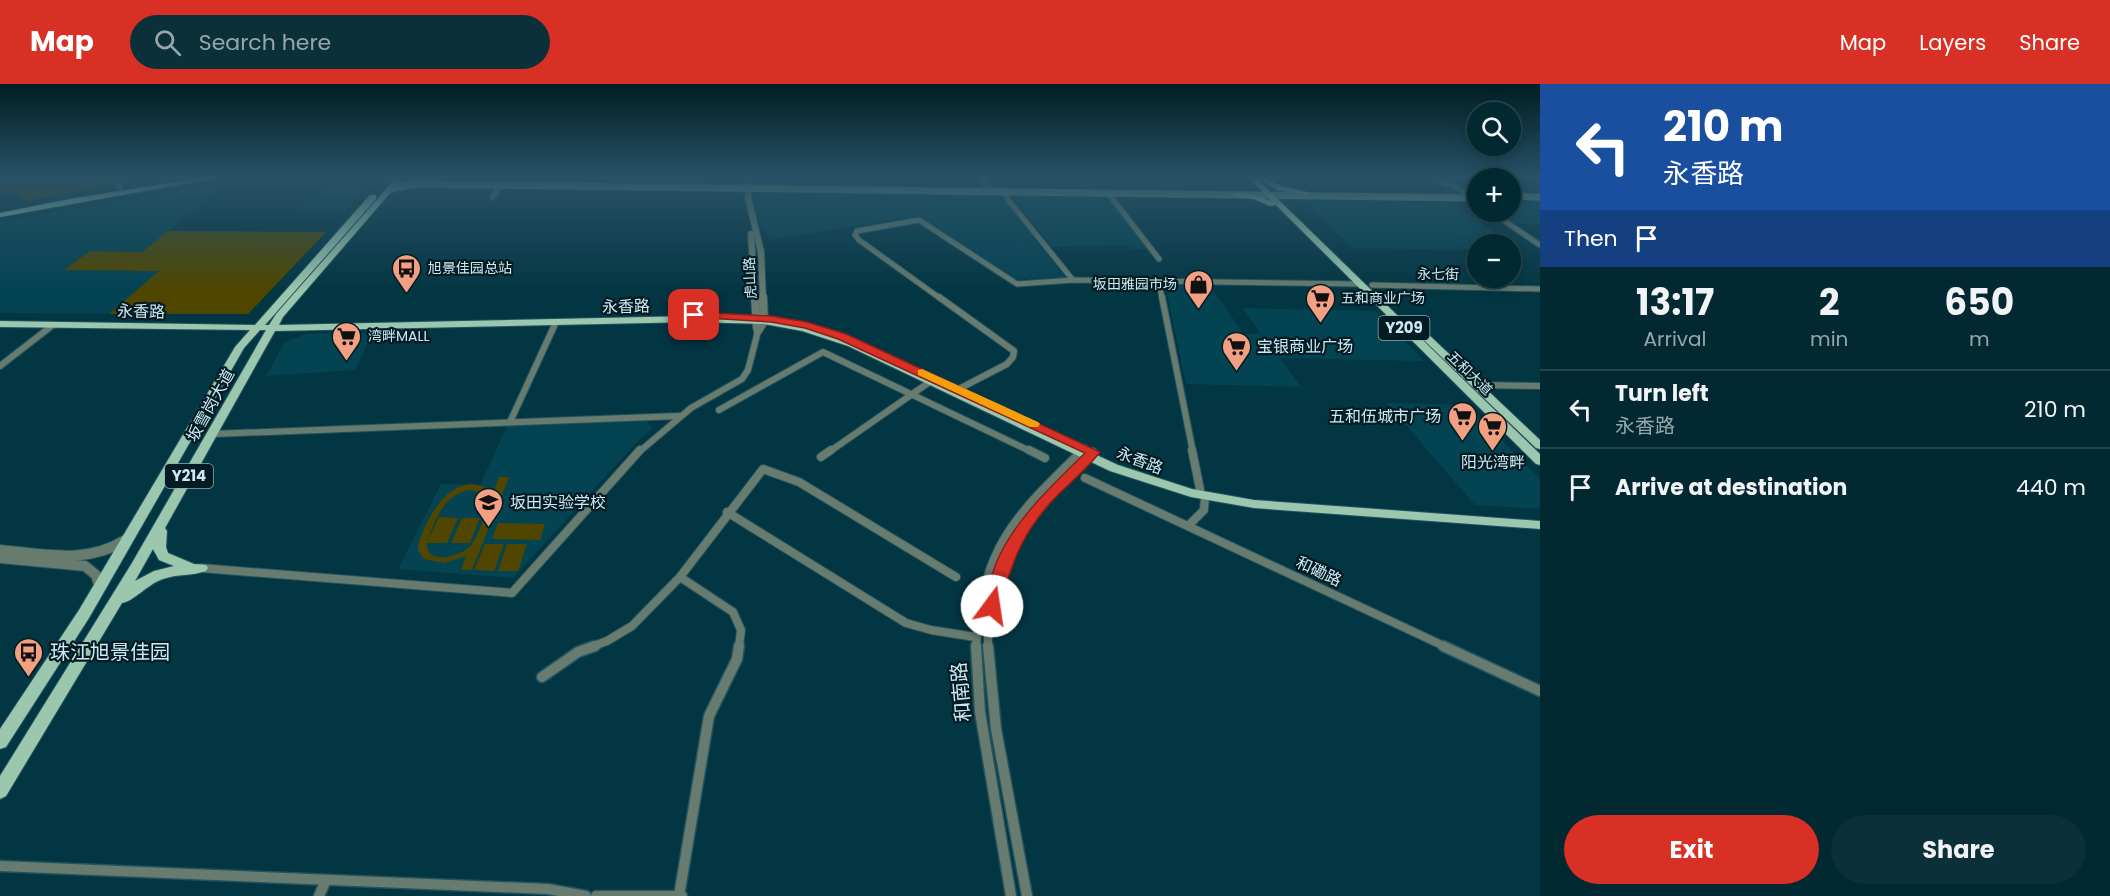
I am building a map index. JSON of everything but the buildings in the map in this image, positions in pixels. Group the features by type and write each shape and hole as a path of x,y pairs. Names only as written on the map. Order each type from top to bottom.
{"main road":[{"name":"坂雪岗大道","path":"0,742 100,588 240,347 360,216"},
{"name":"坂雪岗大道","path":"0,791 110,612 279,316 363,216"},
{"name":"五和大道","path":"1294,216 1540,460"},
{"name":"五和大道","path":"1295,216 1372,285 1540,446"},
{"name":"永香路","path":"275,326 694,315 807,326 842,336 1152,482 1266,505 1538,520"},
{"name":"永香路","path":"0,322 53,325 258,326 709,319 760,322 804,329 838,340 956,390"},
{"name":"永香路","path":"0,322 258,326"},
{"path":"162,523 158,550 162,557 201,568"},
{"path":"110,612 136,585 153,576 171,570 201,568"}],"street":[{"name":"虎山路","path":"751,216 760,245 760,322"},
{"path":"1021,216 1073,280"},
{"path":"1126,216 1160,259"},
{"path":"956,390 1007,364 1013,357 1014,351 859,240 855,235 857,231 919,220 1017,284 1073,280 1360,284"},
{"path":"1506,222 1540,245"},
{"path":"1159,282 1202,493 1204,510 1188,526"},
{"name":"永七街","path":"1372,285 1540,289"},
{"path":"510,422 555,322"},
{"path":"201,568 512,593 645,445 681,416 742,379 748,370 760,322"},
{"path":"0,366 53,325"},
{"path":"719,411 823,352 1044,458"},
{"path":"821,457 931,381"},
{"path":"1476,385 1540,386"},
{"path":"213,434 681,416"},
{"name":"和南路","path":"1011,896 983,732 977,682 975,637 984,579 1001,541 1020,513 1087,452"},
{"name":"和南路","path":"1027,896 995,718 989,660 992,606 1004,562 1022,530 1087,452"},
{"path":"542,677 578,652 607,641 632,626 680,577 727,512 763,469 799,482 956,577"},
{"name":"和磡路","path":"1084,478 1540,691"},
{"path":"727,512 906,623 931,630 975,637"},
{"path":"0,550 91,556 116,547 133,533"},
{"path":"0,558 85,566 98,578 100,588"},
{"path":"596,896 681,896 709,716 737,659 741,630 733,612 680,577"},
{"path":"0,866 548,889 586,896"},
{"path":"319,896 326,880"}],"shaded area":[{"path":"34,216 187,216 142,252 90,251 65,270 160,271 109,314 0,313 0,222"},
{"path":"756,216 1016,216 1065,277 1009,280 913,217 769,240"},
{"path":"1027,216 1123,216 1149,249 1130,249 1127,245 1052,247"},
{"path":"1318,216 1467,216 1467,222 1480,222 1496,234 1467,234 1467,250 1353,248"},
{"path":"1521,216 1540,216 1540,225 1511,222 1521,222"},
{"path":"168,231 326,232 248,314 109,314 159,271 64,270 90,251 142,252"},
{"path":"1165,284 1209,285 1244,334 1261,334 1242,308 1375,311 1424,361 1280,358 1301,387 1186,384"},
{"path":"373,332 355,370 266,376 285,342 306,334"},
{"name":"五和伍城市广场","path":"1387,403 1467,405 1540,479 1540,509 1475,505"},
{"name":"坂田实验学校","path":"646,421 653,428 637,442 513,578 398,569 441,484 480,485 507,426"},
{"path":"499,477 509,477 472,570 461,570 466,556 444,563 424,559 418,550 422,533 428,520 445,497 455,489 467,485 479,485 493,492","holes":["470,490 483,493 489,502 471,545 453,556 432,555 427,543 447,543 458,518 439,517 427,542 437,517 447,502 461,492"]},
{"path":"462,518 480,518 470,543 451,543"},
{"path":"498,523 545,524 540,540 492,539"},
{"path":"485,544 504,544 494,571 474,570"},
{"path":"507,544 527,544 518,571 498,571"}],"slow traffic":[{"path":"922,372 1034,424"}],"place":[{"name":"旭景佳园总站","path":"407,294"},
{"name":"坂田雅园市场","path":"1198,310"},
{"name":"五和商业广场","path":"1320,324"},
{"name":"湾畔MALL","path":"347,362"},
{"name":"宝银商业广场","path":"1236,372"},
{"name":"五和伍城市广场","path":"1462,442"},
{"name":"阳光湾畔","path":"1493,452"},
{"name":"坂田实验学校","path":"489,528"},
{"name":"珠江旭景佳园","path":"29,678"}],"route":[{"path":"694,315 771,319 842,336 1094,452 1044,501 1022,530 1004,562 992,606"}]}
